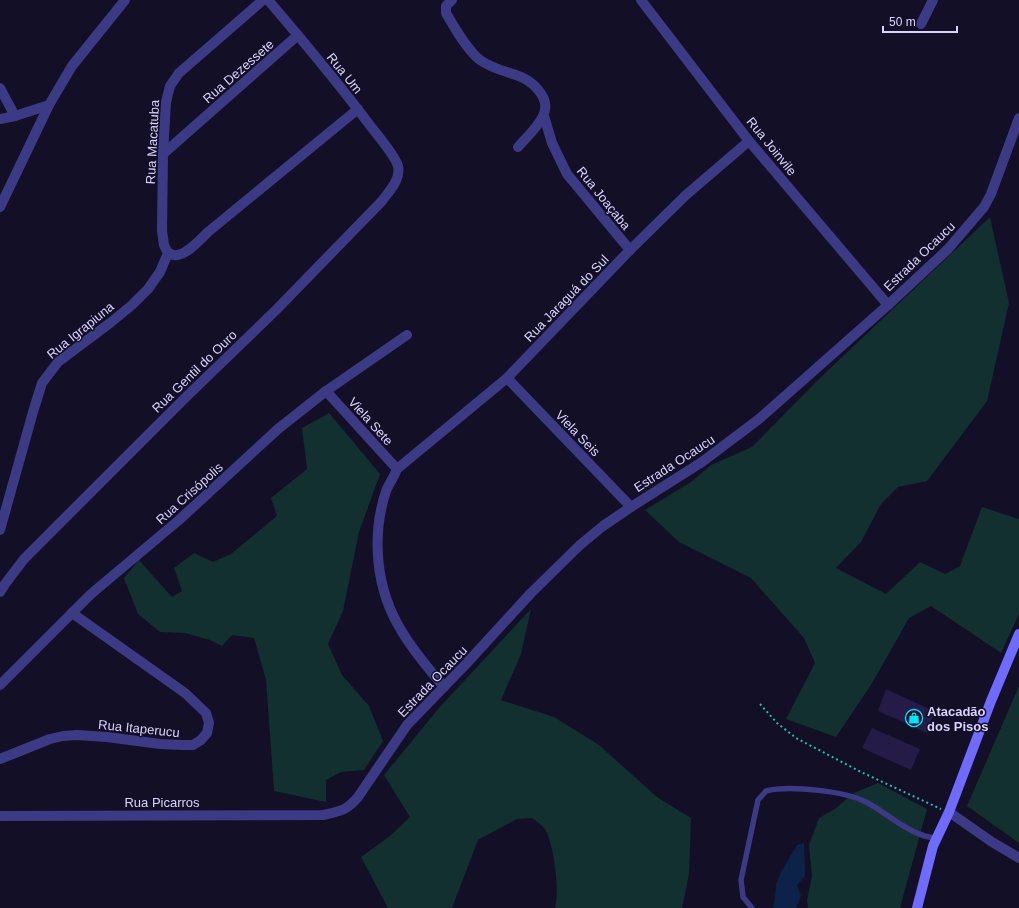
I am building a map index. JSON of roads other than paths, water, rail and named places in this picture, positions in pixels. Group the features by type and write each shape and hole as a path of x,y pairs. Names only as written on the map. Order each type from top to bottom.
{"main road":[{"path":"919,907 933,846 949,812 1019,634"}],"street":[{"path":"0,207 49,105 72,66 125,0"},
{"name":"Rua Macatuba","path":"168,252 164,245 162,231 163,154 166,102 170,86 179,73 263,0"},
{"name":"Rua Um","path":"268,0 358,109 398,166"},
{"name":"Rua Joaçaba","path":"452,0 448,3 445,10 448,17 470,50 479,60 500,70 524,78 530,81 537,88 545,107 544,116 552,144 567,174 630,250"},
{"name":"Rua Joinvile","path":"641,0 749,141 888,305"},
{"path":"921,24 933,0"},
{"name":"Rua Dezessete","path":"163,154 298,35"},
{"path":"0,88 15,116"},
{"path":"0,119 15,116 49,105"},
{"path":"168,252 175,256 190,249 208,232 358,109"},
{"path":"518,147 544,116"},
{"name":"Estrada Ocaucu","path":"323,815 342,811 350,807 407,725 530,594 580,545 631,506 702,462 759,419 888,305 948,249 984,207 992,194 1019,118"},
{"name":"Rua Jaraguá do Sul","path":"398,470 507,378 630,250 686,195 749,141"},
{"name":"Rua Gentil do Ouro","path":"0,592 24,559 168,415 276,310 382,201 398,176 398,166"},
{"name":"Rua Igrapiuna","path":"0,530 42,383 58,362 132,305 148,289 160,272 168,252"},
{"name":"Rua Crisópolis","path":"0,685 90,594 179,520 278,429 326,391 407,335"},
{"name":"Viela Seis","path":"507,378 631,506"},
{"name":"Viela Sete","path":"326,391 398,470"},
{"path":"398,470 387,490 380,515 377,544 380,576 387,600 401,630 444,687"},
{"name":"Rua Itaperucu","path":"0,759 50,738 63,736 77,735 107,737 160,744 193,745 201,740 207,733 209,723 206,713 185,693 72,613"},
{"path":"949,812 992,842 1019,858"},
{"name":"Rua Picarros","path":"0,816 323,815"}],"lane":[{"path":"752,908 743,897 740,880 758,800 766,791 772,789 790,789 834,792 850,795 883,811 909,829 921,835 937,839"}],"water":[{"path":"804,843 805,876 797,885 801,896 796,908 773,908 776,884 781,872 797,845"}],"place":[{"name":"Atacadão dos Pisos","path":"914,718"}]}
